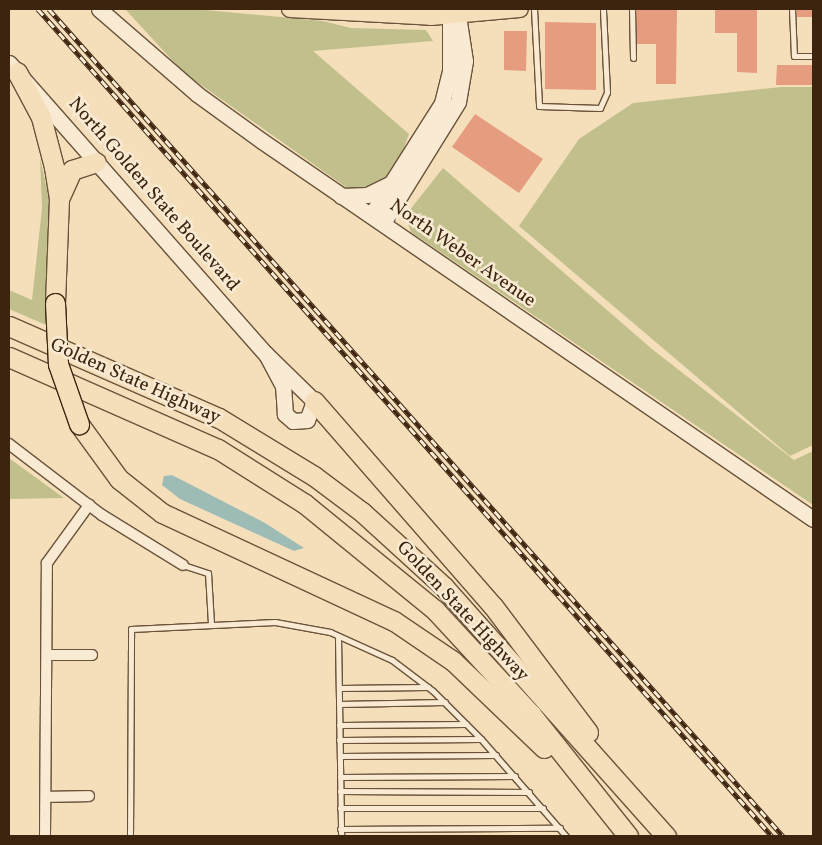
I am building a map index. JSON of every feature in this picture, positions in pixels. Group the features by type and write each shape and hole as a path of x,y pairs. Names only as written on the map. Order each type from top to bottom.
{"highway":[{"path":"13,67 41,117 59,199 55,304 58,364 79,424 119,479 162,513 368,607 453,661 599,803"},
{"path":"59,199 72,170 96,162"},
{"name":"Golden State Highway","path":"9,326 219,418 314,476 362,512 444,587 666,836"},
{"name":"Golden State Highway","path":"9,357 218,448 306,504 435,610 531,714 599,803 628,836"},
{"path":"314,402 493,606 635,802"}],"main road":[{"name":"North Weber Avenue","path":"99,9 197,94 341,196 813,520"},
{"path":"290,9 453,12 520,9"},
{"path":"377,219 394,182 442,103 450,60 453,12"},
{"path":"377,219 458,102 464,69 453,12"},
{"name":"North Golden State Boulevard","path":"13,67 266,354 314,402 307,420 297,422 286,417 283,386 266,354"},
{"path":"341,196 367,195 394,182"}],"street":[{"path":"9,444 89,505 183,565"},
{"path":"45,836 47,563 89,505"},
{"path":"47,655 92,655"},
{"path":"46,796 89,796"}],"lane":[{"path":"534,9 539,106 600,108 607,92 603,9"},
{"path":"632,9 633,58"},
{"path":"792,9 794,56 813,56"},
{"path":"183,565 208,574 211,624"},
{"path":"130,836 131,629 276,622 338,636 392,660 428,687 482,739 566,836"},
{"path":"338,636 340,836"},
{"path":"339,688 428,687"},
{"path":"339,704 445,702"},
{"path":"339,725 466,724"},
{"path":"339,740 482,739"},
{"path":"340,756 496,756"},
{"path":"340,777 515,776"},
{"path":"340,791 529,792"},
{"path":"340,808 543,808"},
{"path":"340,828 560,828"}],"shaded area":[{"path":"125,9 195,9 323,21 351,28 426,30 433,41 313,51 409,134 397,167 381,183 350,190 184,73"},
{"path":"781,87 813,87 813,445 790,456 519,226 579,139 633,103"},
{"path":"40,158 50,203 46,325 9,309 9,290 32,300 42,208"},
{"path":"443,168 652,349 794,460 813,451 813,505 411,232 405,216"},
{"path":"9,458 64,498 9,499"}],"water":[{"path":"172,475 265,523 304,548 294,551 180,499 162,485 164,476"}],"building":[{"path":"636,9 677,9 676,84 656,84 656,44 637,44"},
{"path":"715,9 757,9 757,73 737,72 737,33 715,33"},
{"path":"796,9 813,9 813,17 797,17"},
{"path":"545,22 596,23 596,90 545,89"},
{"path":"504,31 527,31 526,71 504,70"},
{"path":"777,65 813,65 813,85 776,85"},
{"path":"475,114 543,159 519,193 452,147"}],"railway":[{"path":"38,9 772,836"},
{"path":"49,9 783,836"}]}
